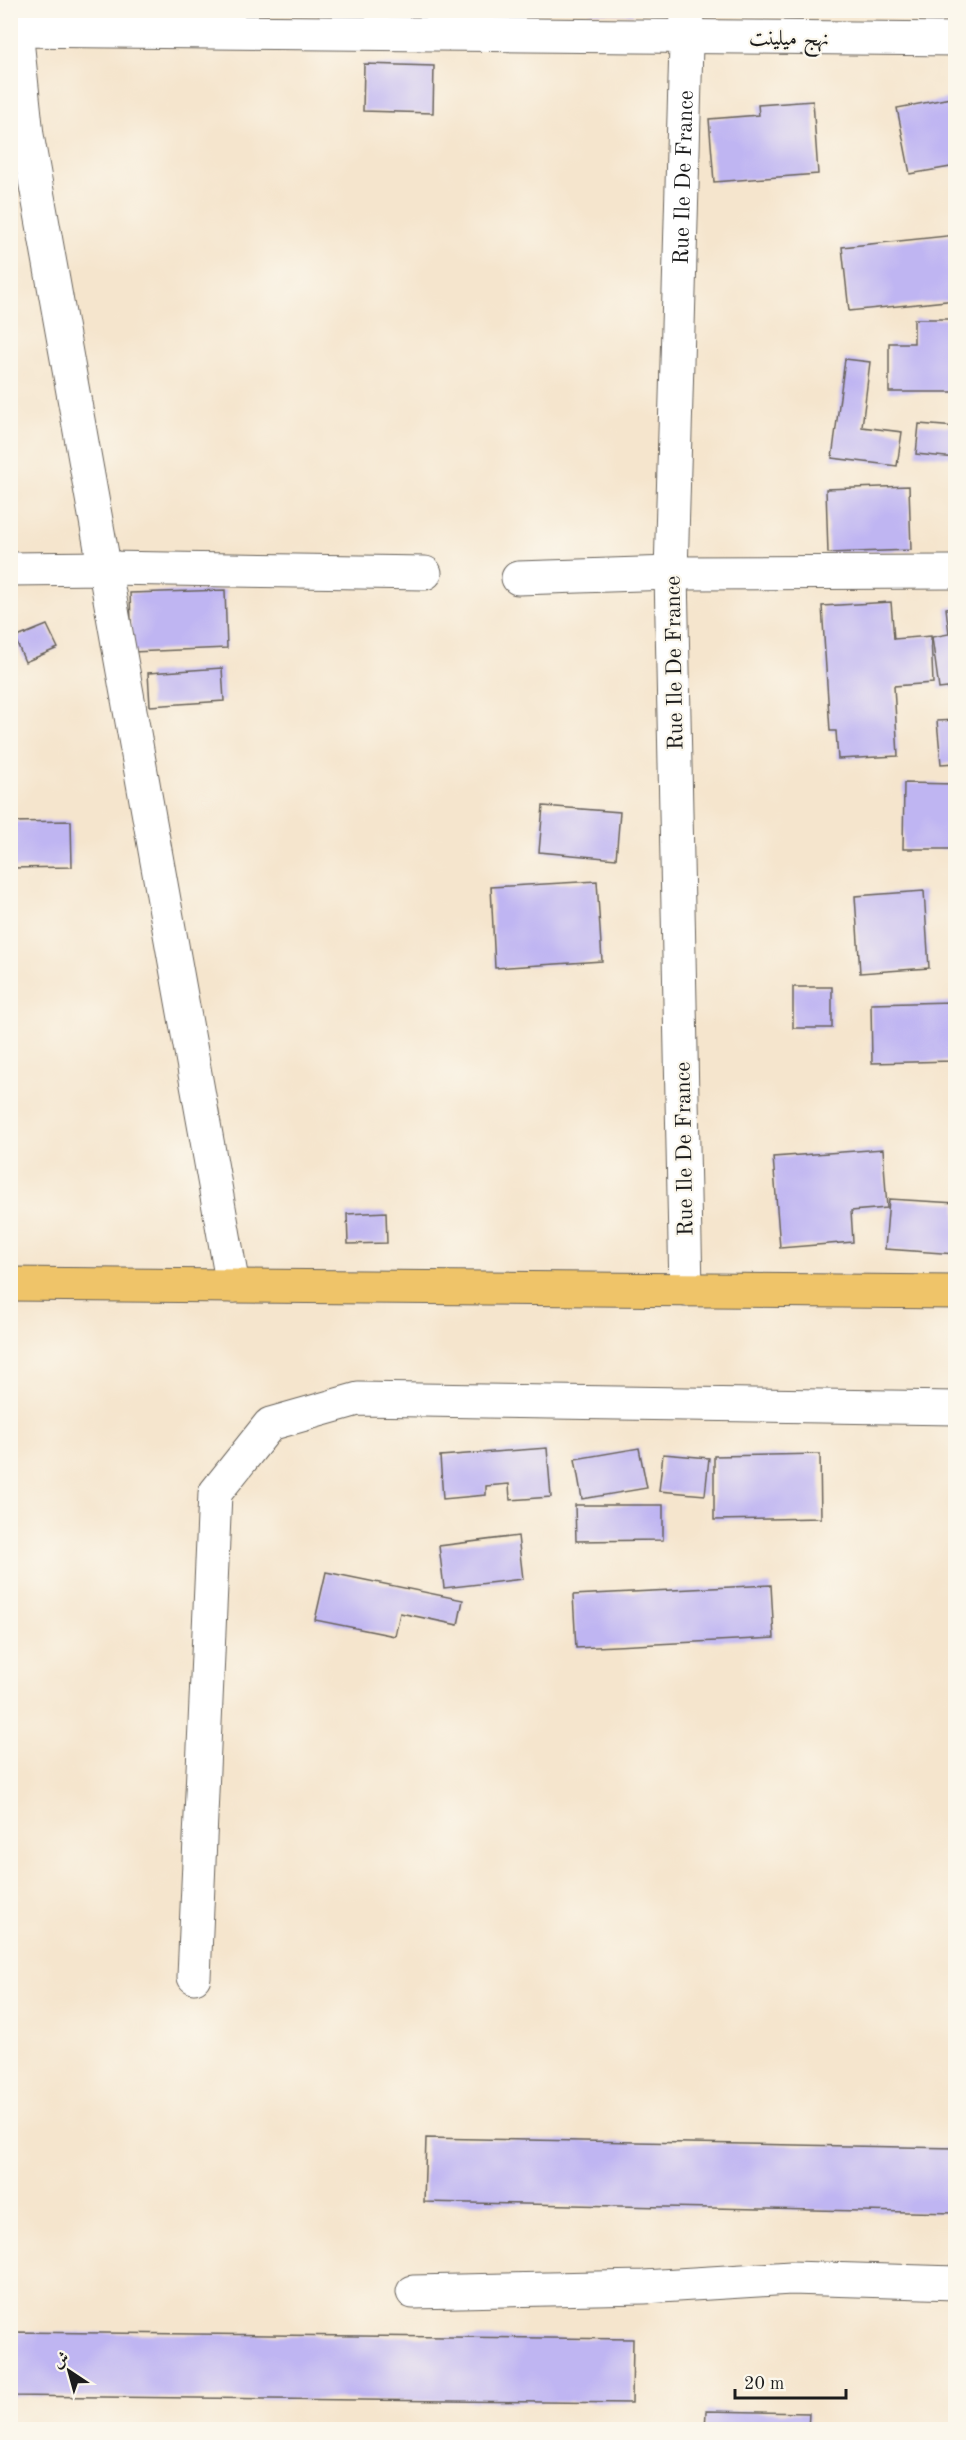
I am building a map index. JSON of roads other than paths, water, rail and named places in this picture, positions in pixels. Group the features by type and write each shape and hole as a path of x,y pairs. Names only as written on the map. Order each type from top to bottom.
{"main road":[{"path":"10,1284 956,1292"}],"street":[{"name":"نهج ميلينت","path":"13,30 686,23 956,39"},
{"name":"Rue Ile De France","path":"686,23 671,573 686,1290"},
{"path":"13,30 27,135 233,1286"},
{"path":"10,569 106,568 425,573"},
{"path":"518,578 671,573 956,572"},
{"path":"194,1977 215,1493 270,1424 358,1399 956,1408"},
{"path":"413,2292 644,2287 791,2278 956,2283"}]}
